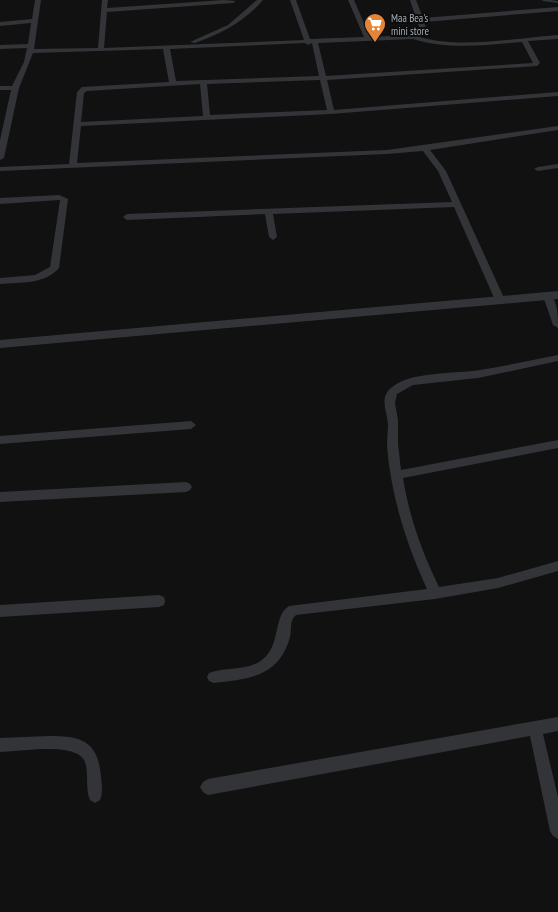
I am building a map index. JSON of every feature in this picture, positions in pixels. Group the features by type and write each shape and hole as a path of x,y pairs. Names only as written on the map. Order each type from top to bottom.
{"street":[{"path":"0,158 3,130 15,88 27,62 38,0"},
{"path":"100,50 106,10 105,0"},
{"path":"106,10 164,7 233,0 236,10 236,23"},
{"path":"182,46 211,36 236,23 248,14 260,0"},
{"path":"293,0 312,43 331,112"},
{"path":"351,0 368,40"},
{"path":"0,47 100,50 312,43 413,37 425,34 422,20 413,0"},
{"path":"422,20 558,10"},
{"path":"0,24 34,21"},
{"path":"413,37 421,41 451,44 558,37"},
{"path":"73,165 81,92 84,89 173,83 323,78 535,65 537,63 523,39"},
{"path":"166,48 173,83"},
{"path":"202,82 207,118"},
{"path":"0,88 15,88"},
{"path":"78,124 331,112 558,94"},
{"path":"0,169 378,152 425,148 501,135 558,128"},
{"path":"425,148 442,171 500,300"},
{"path":"538,169 558,166"},
{"path":"0,200 59,197 64,199 54,268 48,274 40,277 0,281"},
{"path":"127,217 269,213 458,204"},
{"path":"269,213 273,237"},
{"path":"0,344 553,296 558,325"},
{"path":"435,593 407,527 396,475 393,419 389,399 401,386 411,382 469,375 558,358"},
{"path":"0,440 190,425"},
{"path":"396,475 558,444"},
{"path":"0,497 186,487"},
{"path":"214,677 254,670 266,665 283,639 288,613 294,610 435,593 498,583 536,574 558,566"},
{"path":"0,611 159,601"},
{"path":"208,786 558,724"},
{"path":"535,728 558,831"},
{"path":"0,746 66,743 83,748 91,757 95,795"}],"waterway":[{"path":"543,0 558,2"}],"place":[{"name":"Maa Bea's mini store","path":"375,43"}]}
